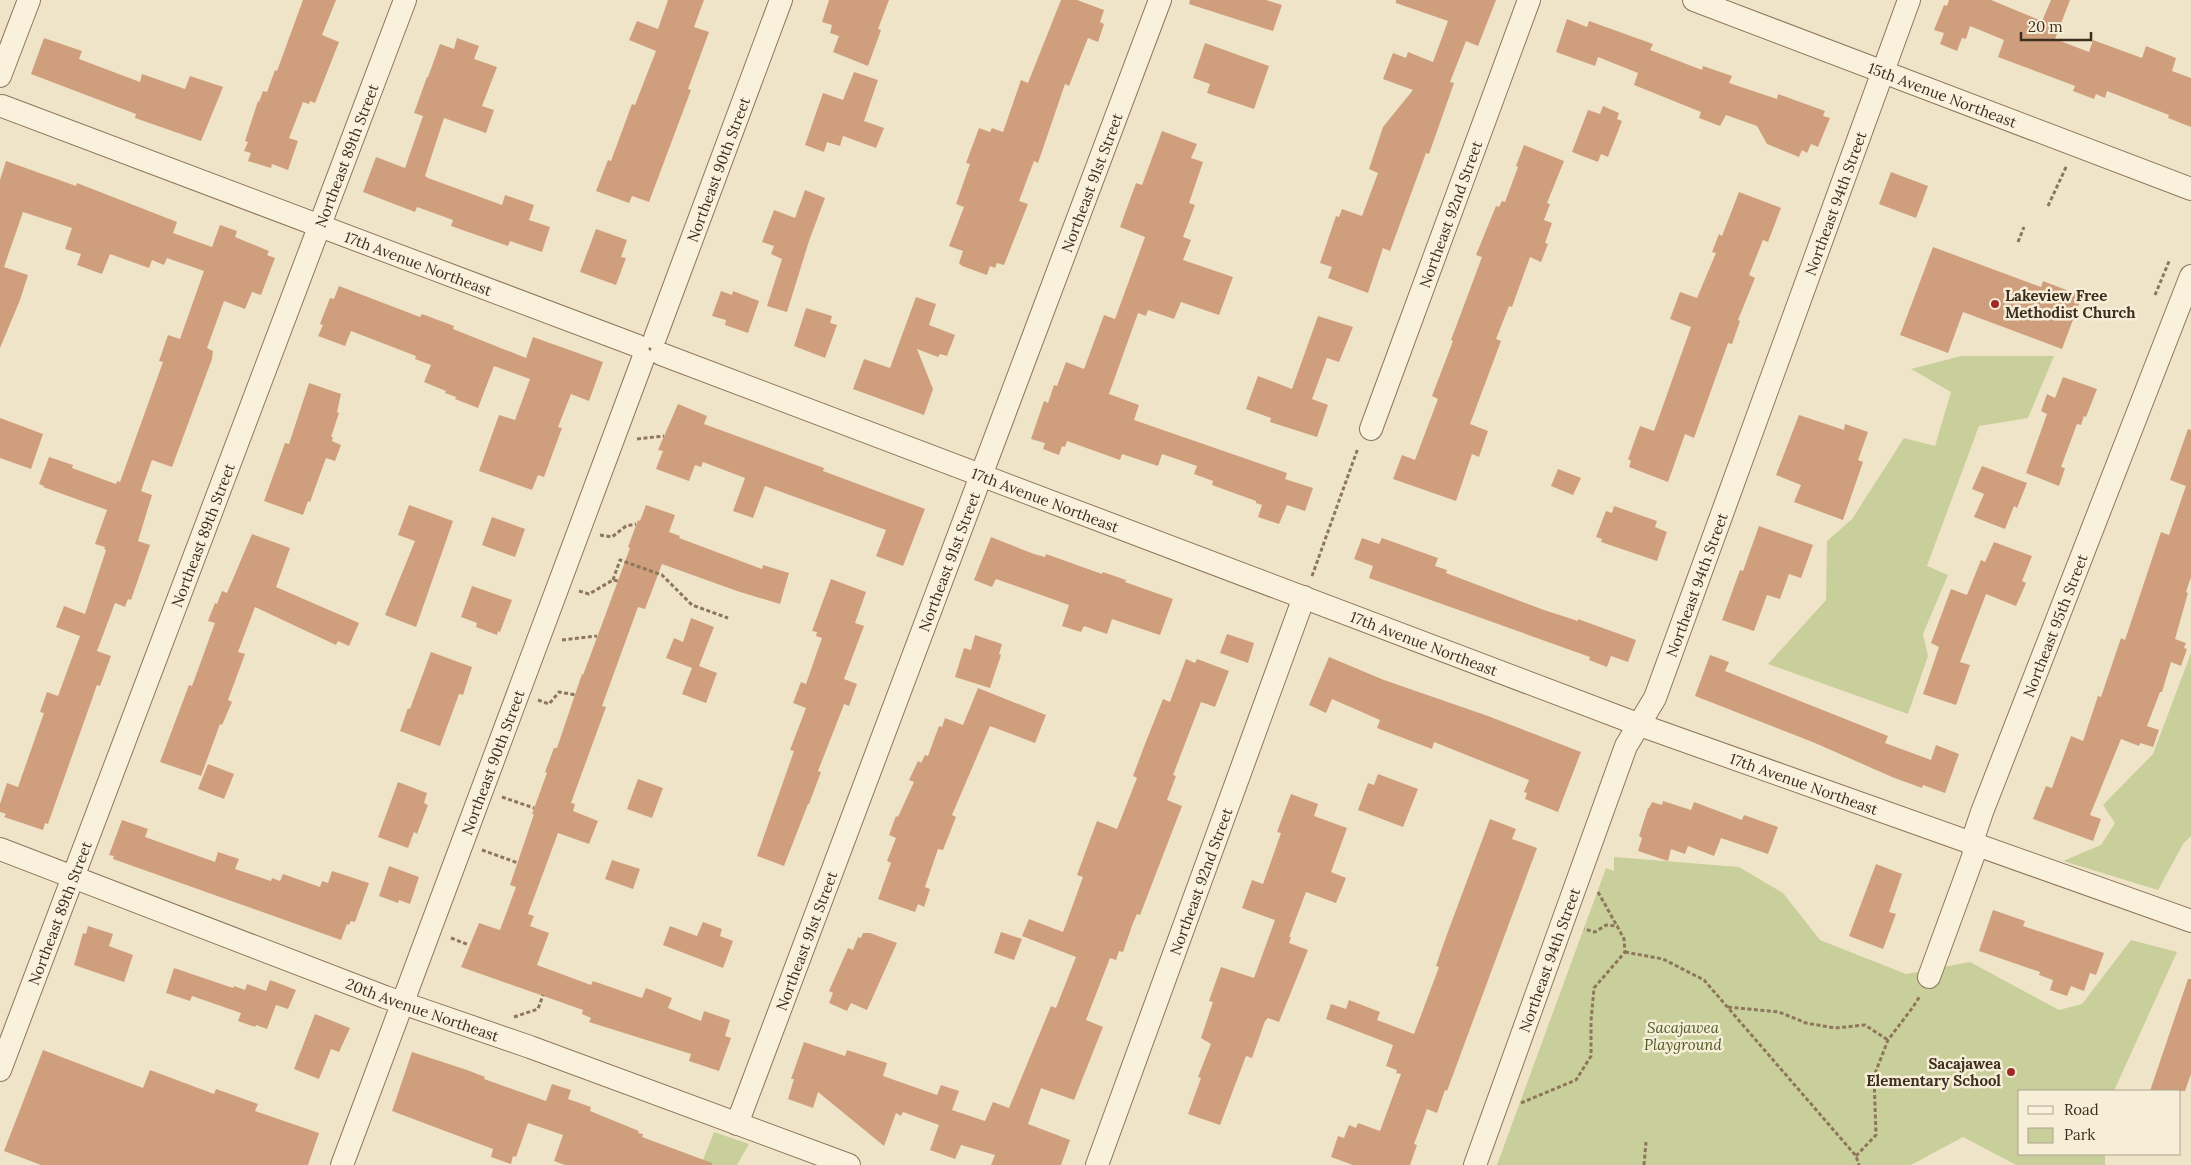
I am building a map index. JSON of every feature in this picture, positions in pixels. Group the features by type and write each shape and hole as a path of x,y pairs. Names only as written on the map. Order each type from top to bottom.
{"street":[{"path":"0,76 29,0"},
{"name":"Northeast 89th Street","path":"0,1070 405,0"},
{"name":"Northeast 90th Street","path":"342,1165 781,0"},
{"name":"Northeast 91st Street","path":"737,1124 1160,0"},
{"name":"Northeast 92nd Street","path":"1371,430 1530,0"},
{"name":"15th Avenue Northeast","path":"1694,0 2191,189"},
{"name":"Northeast 94th Street","path":"1475,1165 1626,746 1640,726 1655,698 1909,0"},
{"name":"17th Avenue Northeast","path":"1,102 980,476 1308,588 1640,726 2191,921"},
{"name":"Northeast 95th Street","path":"1929,977 1974,854 1972,842 1986,803 2191,276"},
{"name":"Northeast 92nd Street","path":"1097,1165 1308,588"},
{"name":"20th Avenue Northeast","path":"0,849 73,876 209,931 402,1003 530,1047 849,1165"}],"path":[{"path":"2048,206 2068,164"},
{"path":"2018,242 2024,227"},
{"path":"2155,295 2170,258"},
{"path":"634,440 664,436"},
{"path":"1308,588 1358,449"},
{"path":"605,537 612,537 626,526 636,524"},
{"path":"576,590 589,594 613,580 620,560 662,575 692,605 728,618"},
{"path":"613,580 618,581"},
{"path":"559,641 597,636"},
{"path":"539,700 548,704 558,692 576,695"},
{"path":"501,796 534,808"},
{"path":"483,850 518,862"},
{"path":"1495,1113 1576,1080 1592,1056 1590,1021 1594,988 1625,952 1624,939 1583,863"},
{"path":"1562,923 1595,932 1606,925 1617,926"},
{"path":"452,939 469,945"},
{"path":"1625,952 1663,959 1704,980 1856,1156 1859,1165"},
{"path":"1856,1156 1876,1136 1874,1076 1888,1040 1913,1007 1929,977"},
{"path":"506,1019 538,1009 543,995"},
{"path":"1727,1007 1780,1012 1806,1024 1835,1028 1865,1025 1888,1040"},
{"path":"1644,1165 1646,1142"}],"green space":[{"path":"1961,356 2054,356 2028,418 1979,426 1927,566 1948,575 1923,634 1928,656 1908,714 1768,664 1826,600 1827,541 1852,519 1904,438 1935,446 1951,392 1911,369"},
{"path":"2191,653 2191,836 2183,844 2158,890 2063,861 2101,845 2115,823 2103,805 2153,754"},
{"name":"Sacajawea Playground","path":"1614,857 1739,867 1783,893 1820,940 1906,974 1970,962 2059,1010 2082,1004 2131,940 2177,952 2114,1090 2018,1090 2018,1155 2105,1155 2105,1165 2016,1165 1963,1137 1911,1165 1497,1165 1606,868 1614,871"},
{"path":"714,1132 749,1144 737,1165 701,1165"}],"building":[{"path":"303,0 336,0 322,35 339,42 315,103 310,101 309,104 303,102 289,138 298,141 288,170 272,164 271,168 248,161 251,153 244,151 248,142 245,141 258,101 263,91 267,92 275,70 277,71"},
{"path":"668,0 704,0 694,27 709,32 688,89 691,90 649,202 632,196 629,203 596,191 608,160 611,161 632,104 635,105 656,51 629,40 637,21 658,29"},
{"path":"829,0 889,0 878,29 881,30 868,66 833,52 839,36 830,33 832,25 822,22"},
{"path":"1061,0 1077,0 1104,10 1100,22 1104,24 1098,42 1088,38 1069,86 1065,84 1038,163 1034,161 1019,201 1028,204 1004,265 997,263 995,268 990,266 987,275 962,266 959,263 963,251 949,246 964,207 956,204 970,164 966,163 979,128 990,132 992,128 1003,132 1021,80 1028,83"},
{"path":"1190,0 1266,0 1282,5 1273,31 1189,4"},
{"path":"1396,0 1496,0 1478,46 1466,41 1450,82 1454,83 1429,154 1426,153 1390,251 1383,248 1368,293 1328,278 1332,267 1320,263 1336,216 1339,217 1342,209 1362,216 1378,173 1369,169 1383,127 1413,90 1383,79 1393,53 1406,58 1408,52 1433,62 1448,21 1396,3"},
{"path":"1949,0 1991,0 2042,21 2051,0 2070,0 2055,39 2089,52 2093,40 2142,58 2146,46 2176,58 2172,71 2191,78 2191,127 2168,118 2169,115 2107,91 2105,98 2096,94 2094,99 2073,91 2075,86 1998,57 2004,40 1970,26 1966,39 1962,38 1957,51 1940,44 1944,33 1934,30 1944,5 1947,6"},
{"path":"1567,19 1587,27 1589,21 1653,44 1650,50 1702,70 1703,66 1732,76 1729,83 1777,99 1778,94 1825,111 1823,116 1830,118 1818,147 1811,144 1807,153 1802,150 1799,157 1767,144 1757,126 1726,115 1720,126 1699,118 1701,112 1634,85 1638,73 1598,57 1595,66 1556,52"},
{"path":"44,38 82,51 79,59 140,82 142,74 185,89 190,76 223,87 201,141 135,118 136,114 31,74"},
{"path":"457,38 479,46 474,59 497,67 482,106 494,110 486,133 444,118 425,176 502,205 505,195 534,205 529,220 550,227 542,252 510,241 508,246 451,226 453,220 417,207 415,212 363,192 376,157 405,168 423,116 414,113 440,44 454,49"},
{"path":"1205,43 1269,66 1254,109 1207,93 1210,84 1193,78"},
{"path":"854,72 878,80 864,121 884,128 876,148 843,136 840,146 827,142 824,152 805,145 823,93 843,100"},
{"path":"1603,106 1619,113 1617,119 1622,121 1608,157 1601,154 1598,162 1572,152 1588,110 1600,114"},
{"path":"1162,131 1197,144 1191,158 1203,162 1189,203 1195,205 1183,237 1191,240 1183,260 1233,277 1219,315 1181,302 1174,319 1148,310 1146,316 1138,313 1109,394 1139,405 1134,420 1287,473 1285,479 1313,488 1305,511 1287,505 1279,524 1258,517 1262,505 1256,503 1256,501 1212,485 1213,481 1194,474 1197,466 1162,454 1158,466 1122,454 1120,460 1067,441 1065,447 1062,446 1059,455 1043,449 1045,443 1031,439 1044,401 1048,403 1054,385 1057,386 1066,362 1084,369 1104,315 1115,319 1145,237 1120,227 1136,183 1142,185"},
{"path":"1524,145 1564,161 1547,203 1550,204 1544,220 1552,223 1545,243 1548,244 1541,262 1530,257 1512,307 1509,306 1496,339 1501,341 1470,424 1488,431 1479,457 1472,454 1456,501 1393,479 1402,455 1415,460 1438,399 1432,396 1482,257 1476,255 1496,206 1499,207 1502,201 1505,202"},
{"path":"6,161 76,186 77,183 177,222 173,233 212,247 220,225 237,231 235,237 269,251 267,255 275,258 261,295 252,292 245,309 224,301 207,348 213,351 212,359 172,467 152,460 141,491 152,495 138,541 150,545 131,600 128,599 125,607 115,603 97,651 111,656 100,686 97,685 48,824 45,823 43,830 4,817 6,814 0,812 0,804 7,783 18,787 44,713 40,712 47,692 58,696 80,636 56,627 64,606 85,614 106,550 104,549 105,547 95,544 107,510 39,484 49,457 73,465 72,468 116,484 117,481 120,482 163,362 159,361 168,335 180,339 204,271 167,258 164,265 152,260 149,268 110,254 102,274 77,265 81,254 65,249 72,228 23,212 4,267 28,275 0,348 0,180"},
{"path":"1891,172 1928,186 1916,218 1879,204"},
{"path":"805,190 825,198 809,241 787,312 767,306 782,259 771,254 774,246 762,242 774,210 795,218"},
{"path":"1739,192 1781,208 1768,242 1763,240 1749,275 1755,278 1738,320 1740,321 1732,344 1728,343 1694,438 1685,434 1668,482 1629,467 1631,461 1628,459 1640,426 1654,431 1691,327 1670,319 1680,292 1697,298 1716,253 1712,252 1719,234 1722,236"},
{"path":"596,229 627,240 621,257 626,258 616,285 580,272"},
{"name":"Lakeview Free Methodist Church","path":"1933,247 2041,287 2043,281 2082,296 2062,349 1963,312 1948,353 1900,335"},
{"path":"339,286 420,317 422,314 454,326 453,329 526,358 533,337 603,362 589,401 571,394 558,427 562,428 544,477 538,475 532,490 479,471 499,415 515,420 530,379 494,366 478,408 455,399 456,397 445,393 446,391 424,382 431,365 415,359 416,356 351,331 345,346 318,336 323,325 320,324 330,298 334,299"},
{"path":"721,291 732,295 733,291 759,301 748,333 725,325 726,320 712,316"},
{"path":"916,297 936,304 929,325 955,335 947,356 940,354 938,357 917,349 933,389 924,415 853,389 864,359 890,368"},
{"path":"806,308 832,316 830,323 837,325 825,358 794,346"},
{"path":"1318,316 1353,327 1339,362 1327,358 1312,399 1328,405 1317,437 1270,422 1271,418 1246,409 1258,376 1292,389"},
{"path":"2063,377 2097,389 2086,417 2084,416 2081,425 2077,424 2061,467 2065,468 2059,486 2026,473 2047,414 2041,411 2047,394 2055,398"},
{"path":"309,383 341,394 337,412 339,413 331,437 333,437 332,441 341,445 335,461 326,458 310,502 308,501 303,515 264,501 285,443 289,444"},
{"path":"678,404 707,416 704,424 824,468 823,471 925,509 903,566 876,556 886,530 765,486 753,518 733,511 745,478 703,462 701,467 695,465 689,481 656,469 663,451 658,450"},
{"path":"1799,415 1844,430 1845,424 1868,432 1858,460 1863,462 1843,520 1794,502 1801,485 1776,475"},
{"path":"0,418 43,434 31,469 0,458"},
{"path":"2188,429 2191,430 2191,577 2175,639 2186,643 2184,648 2187,649 2181,666 2171,662 2162,692 2160,692 2147,726 2159,730 2153,747 2140,743 2139,746 2121,739 2090,815 2101,819 2093,841 2033,819 2046,786 2052,788 2071,736 2083,741 2098,696 2101,697 2121,638 2125,640 2161,532 2169,535 2186,486 2170,480"},
{"path":"1982,466 2027,483 2017,508 2014,506 2005,529 1974,517 1984,494 1972,489"},
{"path":"1558,469 1581,478 1573,495 1551,486"},
{"path":"409,505 453,521 416,627 385,615 415,541 398,535"},
{"path":"646,505 675,515 669,532 680,536 679,538 762,569 763,565 789,573 780,604 662,564 645,609 638,607 602,706 606,707 571,803 575,804 573,811 598,821 589,844 558,833 528,914 534,916 530,926 549,933 537,965 591,985 593,981 642,998 646,988 672,998 668,1008 701,1021 704,1011 730,1020 725,1036 731,1038 719,1071 689,1061 691,1054 589,1022 591,1018 582,1014 583,1010 461,967 479,923 500,930 516,887 510,885 547,773 545,772 554,748 557,748 582,674 630,548 628,547"},
{"path":"1614,506 1657,521 1655,527 1667,532 1657,561 1601,542 1602,539 1596,537 1606,511 1612,513"},
{"path":"492,517 525,529 515,557 482,545"},
{"path":"1759,526 1813,545 1801,578 1789,574 1780,599 1767,595 1754,631 1722,620 1740,570 1743,571"},
{"path":"252,534 290,548 276,587 359,623 349,646 338,641 336,645 255,607 238,652 245,654 228,700 232,702 222,725 220,724 201,776 160,762 189,685 192,686 215,623 208,621 215,603 217,604 222,591 227,593"},
{"path":"991,537 1034,554 1045,557 1046,554 1102,574 1103,572 1173,599 1160,635 1112,619 1107,634 1084,626 1081,632 1062,626 1069,605 996,579 992,587 974,580"},
{"path":"1362,538 1379,544 1382,538 1438,558 1435,566 1447,570 1446,573 1544,610 1578,621 1578,619 1636,640 1628,662 1611,656 1607,667 1589,660 1590,657 1369,578 1373,566 1354,559"},
{"path":"1994,542 2032,556 2022,581 2026,583 2016,606 1986,594 1960,662 1970,665 1956,705 1923,694 1939,647 1931,643 1951,589 1967,595 1981,560 1985,562"},
{"path":"831,579 866,592 855,623 864,626 844,679 857,684 849,706 844,704 818,771 821,772 784,866 757,856 794,751 790,750 806,708 793,703 801,682 806,684 822,638 816,636 817,632 812,631"},
{"path":"472,586 512,600 500,632 498,631 497,635 476,627 477,623 461,617"},
{"path":"691,618 714,627 699,666 717,673 706,703 682,694 692,668 666,658 674,638 683,642"},
{"path":"1227,634 1254,643 1248,663 1220,653"},
{"path":"975,635 1002,644 999,654 1001,655 990,688 955,677 964,648 971,650"},
{"path":"431,652 472,667 463,695 459,694 440,746 400,731"},
{"path":"1710,655 1729,662 1725,671 1888,736 1885,743 1931,760 1936,745 1959,754 1945,793 1923,785 1922,788 1892,777 1815,743 1695,696"},
{"path":"1329,657 1384,680 1488,716 1581,752 1558,812 1525,799 1527,793 1524,792 1529,780 1434,742 1432,749 1377,728 1380,720 1332,699 1326,713 1309,705"},
{"path":"1186,659 1195,663 1197,659 1229,671 1215,707 1201,702 1173,775 1176,776 1167,800 1182,806 1140,915 1137,914 1123,952 1119,951 1116,960 1110,958 1086,1020 1103,1027 1074,1100 1041,1088 1028,1124 1070,1140 1061,1165 991,1165 995,1155 961,1145 955,1159 930,1150 939,1125 903,1112 901,1116 896,1113 884,1146 818,1092 813,1108 788,1099 794,1079 791,1079 804,1042 845,1056 847,1050 887,1063 883,1076 937,1095 941,1085 959,1091 952,1110 985,1121 993,1102 1009,1108 1051,1006 1056,1008 1076,957 1022,936 1029,919 1063,932 1083,877 1077,875 1097,821 1117,829 1137,778 1133,776 1163,699 1170,702"},
{"path":"978,688 1046,715 1035,743 990,726 952,815 956,817 943,850 938,849 925,887 930,889 924,907 918,904 915,912 878,899 891,863 887,861 896,838 889,835 896,816 898,817 914,782 909,780 918,761 921,763 925,755 928,756 939,726 942,727 945,718 963,725"},
{"path":"208,764 234,774 224,799 198,789"},
{"path":"1378,774 1418,789 1403,827 1358,810 1368,783 1374,785"},
{"path":"638,779 663,788 652,818 627,809"},
{"path":"398,782 427,793 424,803 428,805 417,834 414,832 408,848 378,837"},
{"path":"1291,794 1318,804 1314,816 1347,828 1331,872 1346,878 1336,903 1306,892 1289,937 1291,937 1289,943 1308,950 1279,1022 1268,1018 1265,1021 1252,1058 1246,1056 1220,1125 1188,1114 1201,1078 1198,1077 1211,1044 1201,1038 1213,1002 1209,1001 1221,967 1254,978 1275,920 1242,908 1252,880 1263,884 1281,833 1277,832"},
{"path":"1663,801 1691,810 1694,802 1742,820 1744,815 1778,827 1768,854 1721,838 1714,856 1688,846 1685,854 1671,849 1668,861 1638,851 1642,838 1639,836 1648,808 1652,802 1662,805"},
{"path":"1490,819 1516,829 1512,839 1537,848 1447,1091 1445,1090 1437,1113 1427,1109 1414,1144 1417,1145 1410,1165 1353,1165 1331,1157 1338,1136 1344,1138 1349,1125 1356,1128 1358,1123 1380,1131 1401,1074 1396,1073 1397,1070 1386,1066 1393,1045 1326,1019 1331,1004 1346,1009 1349,1000 1380,1012 1377,1020 1414,1034 1439,967 1436,966 1446,937"},
{"path":"122,820 148,829 145,837 215,862 218,852 239,859 235,869 271,881 272,878 280,881 283,874 320,887 322,881 328,883 332,871 369,883 355,922 351,921 349,925 347,924 341,940 113,859 114,856 109,855"},
{"path":"612,860 640,869 633,889 605,879"},
{"path":"1876,864 1902,874 1889,912 1896,914 1883,949 1849,936"},
{"path":"389,866 419,877 410,904 399,900 398,903 379,896"},
{"path":"1993,910 2025,921 2023,926 2104,953 2096,975 2090,973 2084,991 2071,986 2067,996 2050,990 2053,980 2039,975 2040,972 1979,951"},
{"path":"703,922 722,929 720,936 733,941 723,968 663,945 670,926 697,936"},
{"path":"88,926 113,934 109,946 133,955 124,982 74,965 83,933 86,934"},
{"path":"1001,932 1022,939 1014,960 994,953"},
{"path":"863,933 870,933 897,943 867,1010 851,1003 847,1011 829,1003 833,993 829,991 848,948 853,950 858,937 861,938"},
{"path":"174,968 233,988 234,986 245,990 247,984 266,991 270,980 296,990 288,1009 276,1005 267,1029 256,1025 255,1027 238,1021 241,1013 192,996 190,1001 166,993"},
{"path":"2188,979 2191,979 2191,1074 2185,1091 2150,1090"},
{"path":"315,1014 350,1028 339,1052 331,1049 319,1079 294,1069"},
{"path":"43,1050 143,1088 150,1070 214,1094 216,1089 258,1104 255,1111 319,1133 308,1165 41,1165 4,1151"},
{"path":"412,1052 467,1070 485,1077 484,1079 546,1101 552,1084 571,1090 568,1099 591,1107 590,1111 639,1131 638,1133 643,1134 642,1137 712,1163 712,1165 565,1165 554,1161 563,1135 528,1123 516,1157 513,1156 511,1164 491,1157 493,1149 392,1111"}],"place":[{"name":"Lakeview Free Methodist Church","path":"1995,304"},
{"name":"Sacajawea Elementary School","path":"2011,1072"}]}
